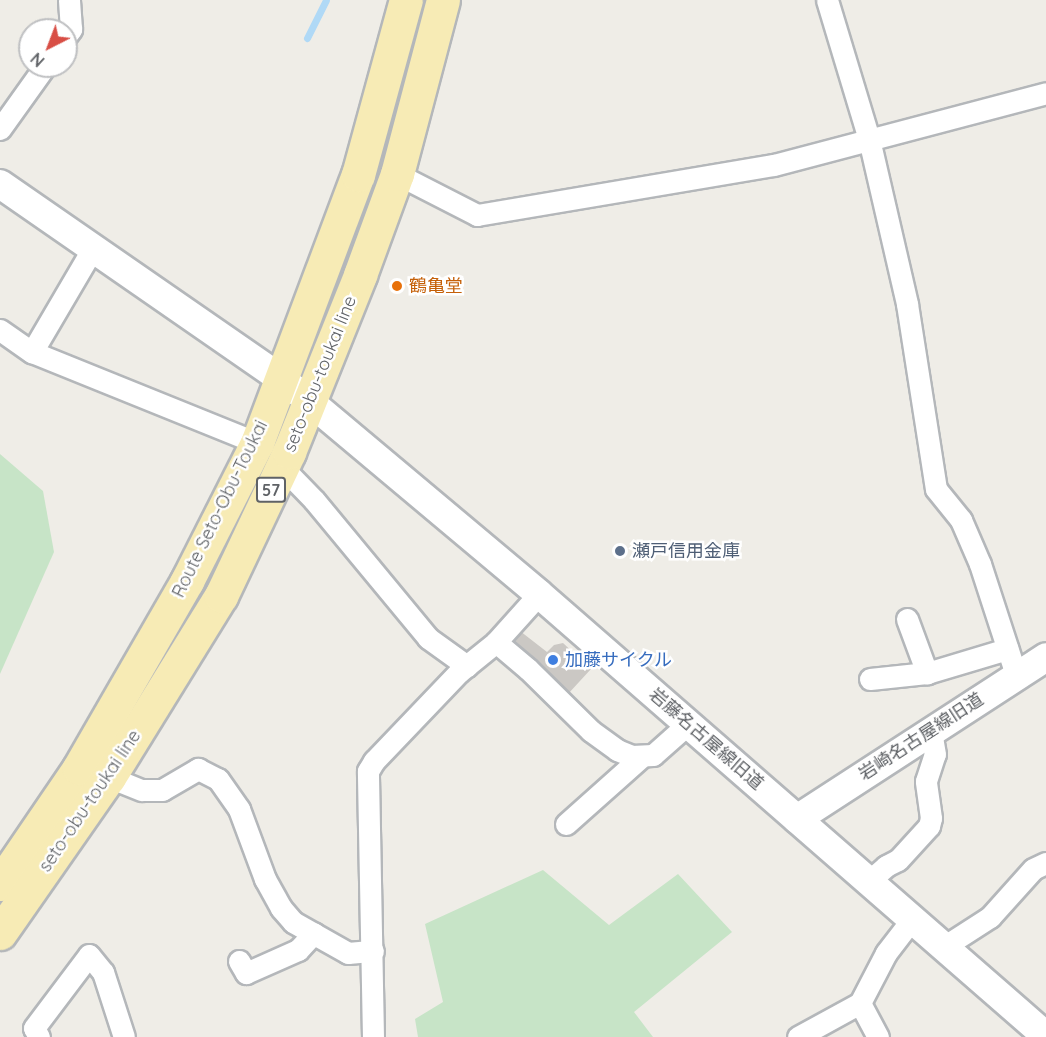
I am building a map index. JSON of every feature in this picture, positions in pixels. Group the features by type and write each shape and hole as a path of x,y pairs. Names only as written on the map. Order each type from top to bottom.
{"main road":[{"name":"Route Seto-Obu-Toukai","path":"0,884 79,768 187,581 257,443 358,175 406,0"},
{"name":"seto-obu-toukai line","path":"0,933 109,777 221,596 282,467 360,275 397,174 443,0"}],"street":[{"path":"69,0 70,18"},
{"path":"827,0 869,139 907,304 936,489 961,520 980,564 1016,675"},
{"path":"0,129 36,78"},
{"path":"397,174 477,215 774,165 1046,93"},
{"name":"岩藤名古屋線旧道","path":"0,184 280,378 309,401 689,723 1046,1036"},
{"path":"32,352 93,248"},
{"path":"0,330 32,352 257,443"},
{"path":"282,467 314,500 428,638 467,666"},
{"path":"373,1037 368,771 374,761 467,666 496,642 539,594"},
{"path":"907,619 927,673"},
{"path":"496,642 528,669 591,731 617,750 640,758"},
{"path":"870,680 927,673 1007,649"},
{"name":"岩崎名古屋線旧道","path":"797,819 1046,657"},
{"path":"566,824 640,758 653,755 689,723"},
{"path":"869,881 886,866 898,860 929,826 931,818 926,781 935,754 931,731"},
{"path":"109,777 142,790 162,790 198,769 219,779 238,809 266,879 281,908 293,922 348,953 373,951"},
{"path":"945,946 990,917 1033,869 1046,863"},
{"path":"798,1037 860,1003 886,953 913,918"},
{"path":"239,961 246,973 298,950 314,933"},
{"path":"39,1037 34,1028 89,955 102,972 124,1037"},
{"path":"860,1003 878,1037"}],"green space":[{"path":"0,454 43,491 54,552 0,674"},
{"path":"543,870 609,925 678,874 732,932 634,1012 653,1037 418,1037 415,1019 443,1002 425,924"}],"building":[{"path":"520,631 547,652 554,645 563,643 591,669 568,694 510,642"}],"waterway":[{"path":"307,38 326,0"}],"place":[{"name":"鶴亀堂","path":"397,286"},
{"name":"瀬戸信用金庫","path":"620,551"},
{"name":"加藤サイクル","path":"553,660"}]}
